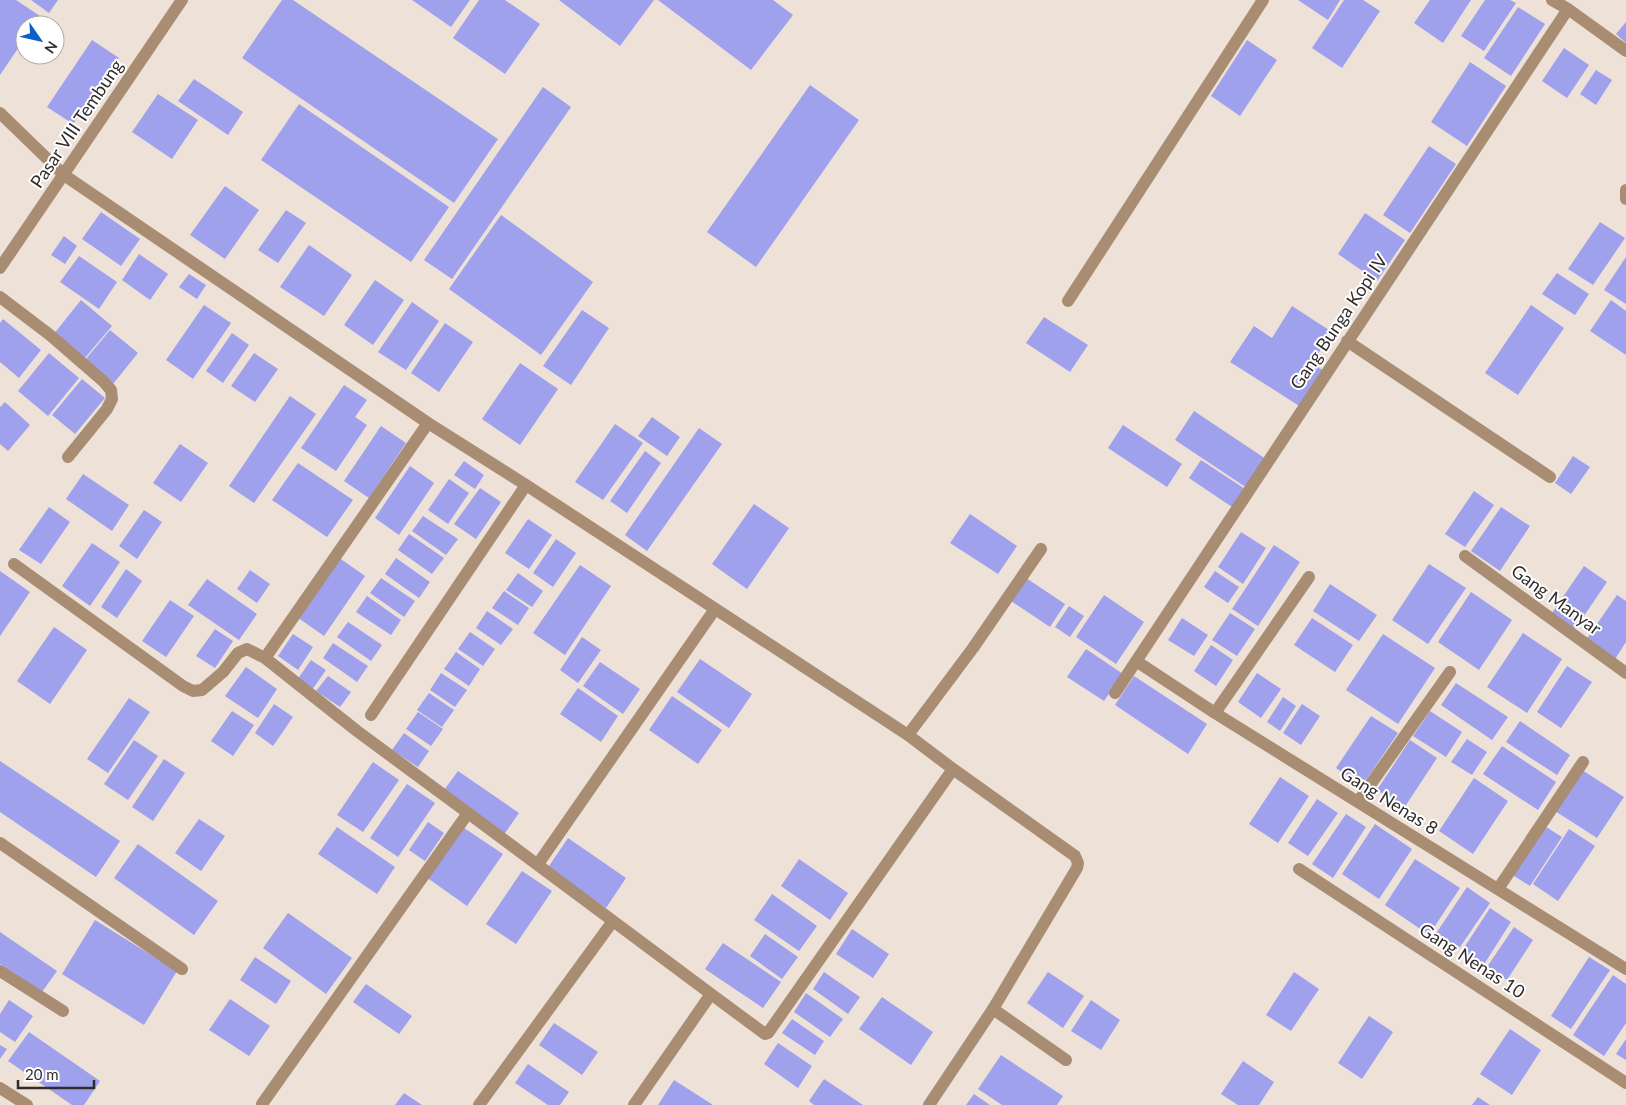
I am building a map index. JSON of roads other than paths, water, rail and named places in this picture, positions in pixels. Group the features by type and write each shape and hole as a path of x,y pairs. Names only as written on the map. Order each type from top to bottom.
{"street":[{"name":"Pasar VIII Tembung","path":"0,268 182,0"},
{"path":"1068,300 1264,0"},
{"path":"1552,0 1626,51"},
{"name":"Gang Bunga Kopi IV","path":"1115,693 1568,10"},
{"path":"0,112 64,175 428,423 908,735 1075,856 1078,863 1077,868 993,1009 929,1105"},
{"path":"1626,190 1626,198"},
{"path":"0,297 50,335 111,390 112,399 107,409 68,457"},
{"path":"1347,341 1550,478"},
{"path":"265,658 428,423"},
{"path":"371,715 526,485"},
{"path":"908,735 973,648 1041,549"},
{"name":"Gang Manyar","path":"1465,556 1626,673"},
{"path":"14,564 183,686 193,691 202,690 223,672 238,653 247,648 265,658 357,731 765,1034 768,1033 953,769"},
{"path":"1215,713 1309,577"},
{"path":"538,864 715,609"},
{"name":"Gang Nenas 8","path":"1138,658 1215,713 1626,969"},
{"path":"1358,802 1450,672"},
{"path":"1498,890 1583,762"},
{"path":"262,1104 468,813"},
{"path":"0,843 182,969"},
{"name":"Gang Nenas 10","path":"1299,870 1626,1083"},
{"path":"480,1105 613,920"},
{"path":"0,971 63,1011"},
{"path":"634,1105 710,994"},
{"path":"993,1009 1066,1060"},
{"path":"0,1088 27,1105"}]}
